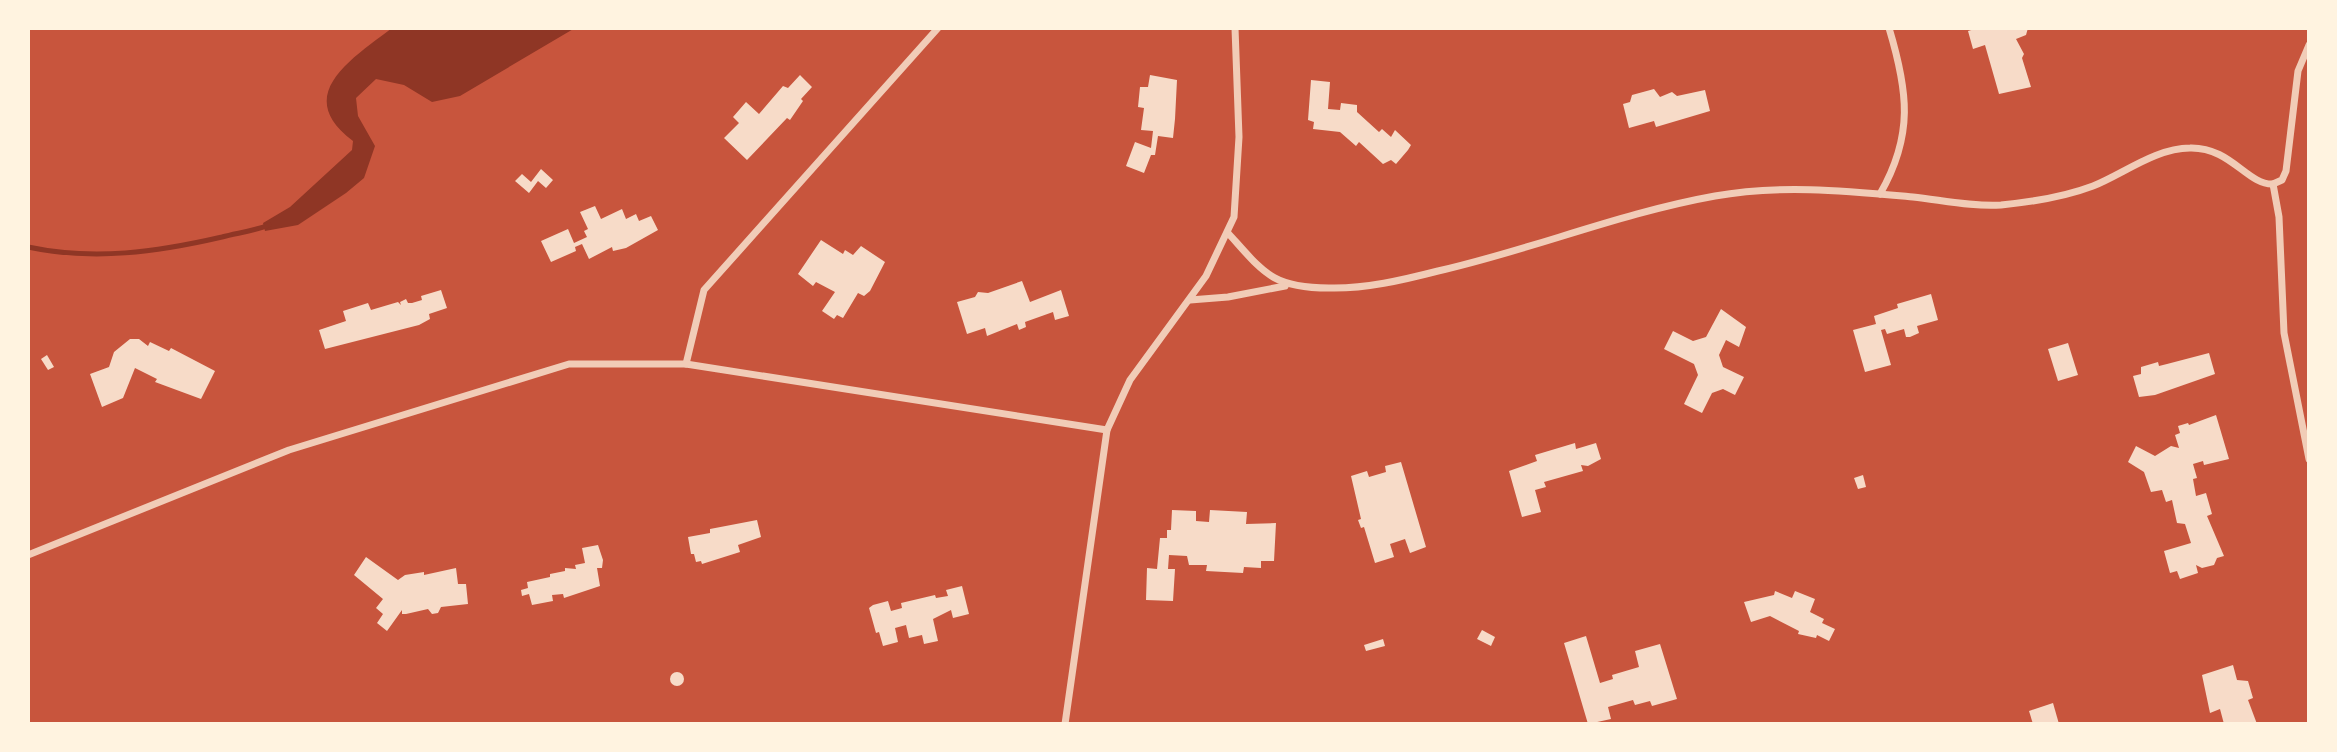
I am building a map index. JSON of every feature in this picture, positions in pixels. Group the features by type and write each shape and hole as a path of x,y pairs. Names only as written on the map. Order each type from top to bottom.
{"street":[{"path":"686,364 704,290 937,28"},
{"path":"1065,724 1107,430 1130,380 1206,276 1234,217 1239,137 1235,28"},
{"path":"1880,194 1898,163 1905,120 1901,69 1889,28"},
{"path":"1190,300 1228,297 1287,286 1331,289 1398,281 1470,264 1592,226 1714,196 1789,190 1880,194 1998,205 2068,195 2168,152 2189,148 2225,155 2256,180 2273,184 2282,180 2286,171 2298,71 2309,44"},
{"path":"2273,184 2279,217 2284,333 2309,459"},
{"path":"1228,233 1267,274 1287,286"},
{"path":"28,555 289,450 569,364 686,364 1107,430"}],"shaded area":[{"path":"392,28 575,28 460,96 432,102 404,85 376,79 356,98 358,116 375,146 364,178 298,225 265,231 263,223 290,207 352,150 353,141 335,124 327,108 328,93 335,78 346,65"}],"building":[{"path":"1978,28 2028,28 2026,35 2016,39 2024,54 2022,58 2031,87 1999,94 1985,45 1973,49 1968,31"},
{"path":"800,75 812,87 801,99 803,101 790,120 787,118 747,160 724,138 739,123 733,117 746,102 759,114 783,86 788,88"},
{"path":"1150,75 1177,80 1175,119 1173,138 1158,136 1155,155 1151,155 1144,173 1126,166 1135,142 1151,148 1153,131 1141,130 1144,108 1138,107 1140,87 1148,87"},
{"path":"1311,80 1330,82 1328,109 1340,110 1341,103 1357,105 1357,112 1379,132 1382,129 1391,137 1395,130 1411,145 1408,150 1396,164 1391,160 1383,164 1359,142 1356,146 1340,132 1313,129 1314,122 1308,120"},
{"path":"1654,89 1660,97 1672,92 1677,96 1705,90 1710,111 1656,127 1654,121 1629,128 1623,104 1630,102 1632,95"},
{"path":"541,169 553,180 546,188 538,181 529,193 515,181 522,174 531,182"},
{"path":"595,206 601,219 622,209 626,219 636,214 639,221 651,216 658,230 626,248 613,251 612,247 589,259 582,244 575,247 576,251 551,262 541,241 568,229 574,243 587,237 584,231 588,229 580,212"},
{"path":"821,240 843,254 845,250 853,255 861,246 885,262 870,291 864,296 858,293 843,318 837,315 834,319 822,311 835,292 816,282 813,286 798,274"},
{"path":"1022,281 1030,302 1061,290 1069,316 1055,320 1053,312 1025,322 1026,327 1019,330 1017,324 987,336 985,328 967,334 957,302 975,297 978,292 988,293"},
{"path":"441,290 447,308 429,314 430,319 419,325 325,349 319,330 346,321 343,311 368,303 371,310 398,302 401,305 400,302 406,299 408,303 412,303 422,300 421,296"},
{"path":"1931,294 1938,320 1917,326 1919,333 1910,337 1906,337 1904,329 1887,334 1885,329 1881,330 1891,365 1865,372 1853,330 1876,324 1874,316 1898,308 1897,304"},
{"path":"1721,309 1746,327 1739,347 1726,340 1719,355 1723,367 1744,377 1735,395 1723,389 1712,393 1702,413 1684,404 1698,375 1694,364 1664,349 1673,331 1693,341 1706,337"},
{"path":"130,339 139,339 148,346 150,342 169,351 171,348 215,371 201,399 155,382 157,379 135,368 123,398 102,407 90,374 109,367 114,352"},
{"path":"2068,343 2078,375 2058,381 2048,349"},
{"path":"2209,353 2215,374 2155,395 2139,397 2133,376 2141,374 2141,367 2158,362 2159,366"},
{"path":"47,355 54,367 48,370 41,359"},
{"path":"2216,415 2229,459 2204,465 2203,461 2193,464 2197,478 2193,479 2196,496 2206,493 2212,514 2207,516 2224,556 2217,558 2214,565 2202,568 2196,565 2198,573 2180,579 2177,571 2170,573 2164,551 2191,543 2185,524 2177,523 2172,500 2166,502 2162,490 2151,492 2144,472 2128,462 2136,446 2155,456 2171,446 2179,448 2175,435 2180,433 2178,426"},
{"path":"1575,443 1576,449 1596,443 1601,459 1588,466 1581,465 1583,471 1544,482 1546,487 1535,490 1541,512 1522,517 1509,471 1537,461 1535,455"},
{"path":"1401,462 1426,547 1410,553 1405,539 1390,544 1394,557 1375,563 1364,527 1361,528 1358,520 1361,519 1351,476 1367,471 1369,477 1386,472 1385,466"},
{"path":"1863,475 1866,487 1858,489 1854,478"},
{"path":"1172,510 1196,511 1196,521 1209,522 1210,510 1247,512 1246,524 1276,523 1274,561 1261,561 1261,568 1244,567 1243,573 1206,571 1207,565 1189,565 1187,556 1169,555 1168,569 1175,569 1173,601 1146,600 1147,568 1157,569 1160,538 1167,538 1167,530 1171,530"},
{"path":"757,520 761,537 738,545 740,552 702,564 701,561 696,562 694,554 691,554 688,537 710,533 710,529"},
{"path":"598,545 603,560 602,568 597,568 600,586 564,598 563,594 552,595 553,601 532,605 529,594 522,596 521,590 528,588 527,582 550,577 550,574 565,571 565,568 576,569 575,565 585,563 582,548"},
{"path":"366,557 398,580 405,575 424,572 424,575 456,568 458,584 466,584 468,604 441,607 438,613 432,614 428,609 406,614 402,614 402,610 387,631 377,623 383,614 376,608 383,599 354,575"},
{"path":"962,586 969,614 953,618 951,610 933,619 938,641 924,644 922,635 909,638 906,625 895,628 898,642 883,646 869,608 888,601 891,611 902,608 901,603 935,595 936,598 948,596 946,590"},
{"path":"1775,591 1792,598 1795,591 1815,599 1810,612 1824,619 1822,623 1835,629 1829,641 1817,635 1816,638 1798,634 1799,631 1770,616 1751,622 1744,602 1774,595"},
{"path":"1482,630 1495,637 1491,646 1477,639"},
{"path":"1586,636 1600,683 1613,679 1612,675 1639,667 1635,651 1660,644 1677,699 1652,706 1650,701 1635,705 1633,700 1608,707 1611,719 1588,724 1564,643"},
{"path":"1383,639 1385,646 1366,651 1364,645"},
{"path":"2233,665 2237,680 2248,681 2253,698 2248,700 2257,724 2224,724 2220,709 2210,713 2202,675"},
{"path":"674,672 680,672 684,679 680,686 674,686 670,682 670,676"},
{"path":"2053,703 2059,724 2033,724 2029,711"}],"waterway":[{"path":"28,247 77,253 125,253 198,242 269,225"}]}
